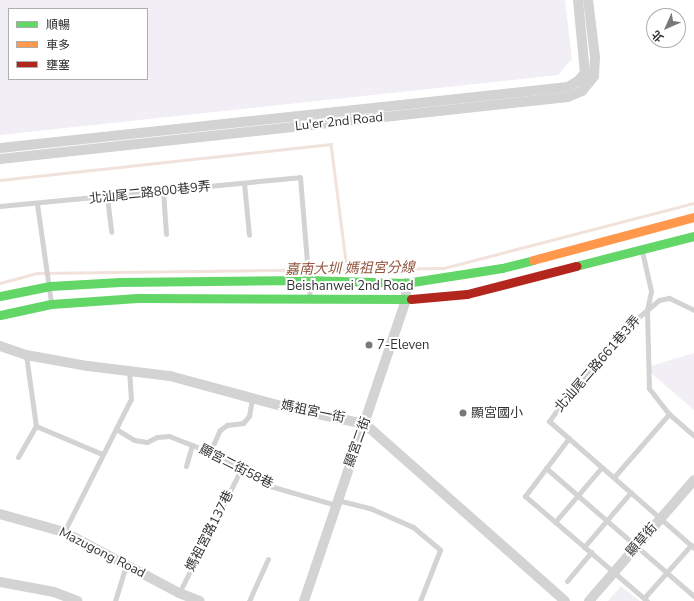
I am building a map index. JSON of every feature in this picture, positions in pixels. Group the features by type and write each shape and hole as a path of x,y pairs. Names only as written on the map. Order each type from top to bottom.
{"street":[{"name":"Lu'er 2nd Road","path":"0,148 568,87 578,81 585,73 578,0"},
{"name":"Lu'er 2nd Road","path":"0,159 568,96 582,91 594,76 595,57 588,0"},
{"name":"Beishanwei 2nd Road","path":"0,296 50,286 308,280 406,283 502,268 694,218"},
{"name":"Beishanwei 2nd Road","path":"0,314 51,304 137,298 406,300 467,294 642,248 694,236"},
{"name":"顯宮二街","path":"304,601 406,300 406,283"},
{"name":"媽祖宮一街","path":"0,346 26,355 129,372 170,376 252,399 365,424 565,601"},
{"name":"顯草街","path":"589,601 661,518 692,485"},
{"name":"Mazugong Road","path":"0,516 64,532 179,593 200,601"},
{"path":"0,582 54,592 77,601"}],"lane":[{"name":"北汕尾二路800巷9弄","path":"0,206 37,204 300,177 308,280"},
{"path":"244,183 249,235"},
{"path":"163,191 166,234"},
{"path":"107,197 111,232"},
{"path":"37,204 47,264 51,304"},
{"path":"642,248 651,291 647,310 649,388 669,414 694,436"},
{"path":"308,280 310,300"},
{"name":"北汕尾二路661巷3弄","path":"692,546 614,476 549,421 571,390 636,319 659,300 669,298 694,310"},
{"path":"18,457 36,426 26,355"},
{"path":"64,532 131,399 129,372"},
{"path":"210,452 220,430 227,425 243,423 249,416 252,399"},
{"path":"614,476 669,414"},
{"path":"36,426 102,454"},
{"name":"顯宮二街58巷","path":"116,429 134,440 147,442 156,437 169,436 210,452 270,486 337,503 372,509 413,527 440,550 420,601"},
{"path":"569,438 525,496 646,600 667,572 692,546"},
{"path":"186,466 192,445"},
{"path":"555,522 602,467"},
{"path":"546,468 694,596"},
{"name":"媽祖宮路137巷","path":"179,593 241,469"},
{"path":"584,547 631,492"},
{"path":"567,581 590,552"},
{"path":"249,601 268,560"},
{"path":"115,601 126,564"}],"shaded area":[{"path":"0,0 565,0 572,59 558,75 0,135"},
{"path":"694,353 694,410 651,373 651,366"},
{"path":"621,586 640,601 608,601"}],"waterway":[{"path":"0,180 331,144 347,269"},
{"name":"嘉南大圳 媽祖宮分線","path":"0,283 38,273 444,268 694,203"}],"traffic: fast":[{"path":"576,266 694,236"},
{"path":"0,296 50,286 120,282 308,280 406,283 502,268 533,260"},
{"path":"0,315 51,304 137,298 411,299"}],"traffic: slow":[{"path":"533,260 694,217"}],"traffic: jam":[{"path":"411,299 467,294 576,266"}],"place":[{"name":"7-Eleven","path":"369,345"},
{"name":"顯宮國小","path":"463,413"}]}
